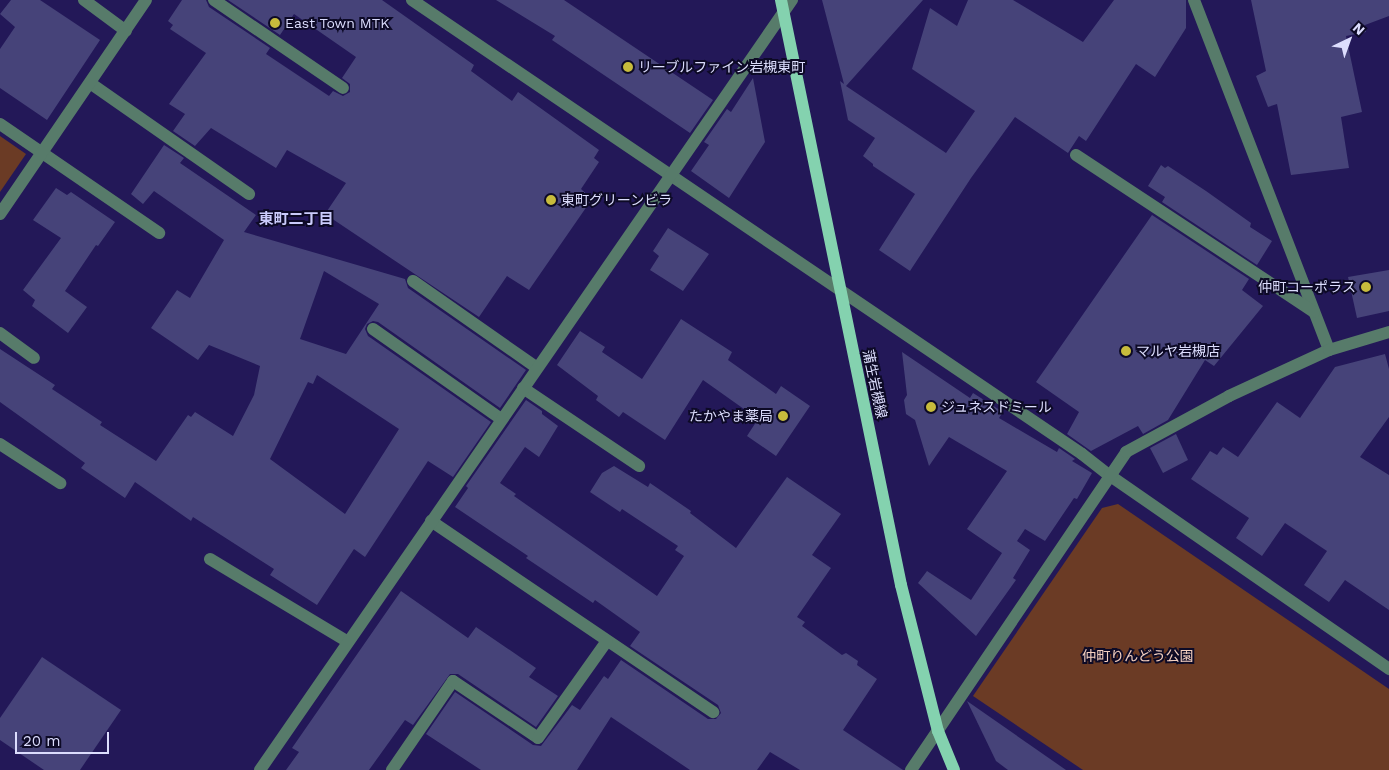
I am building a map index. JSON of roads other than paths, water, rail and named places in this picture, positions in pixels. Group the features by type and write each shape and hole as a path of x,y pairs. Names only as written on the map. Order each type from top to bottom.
{"main road":[{"name":"蒲生岩槻線","path":"782,6 901,585 938,731 954,770"}],"street":[{"path":"84,0 126,30"},
{"path":"0,214 146,0"},
{"path":"214,0 343,88"},
{"path":"412,0 1082,454 1109,475 1389,669"},
{"path":"260,770 669,175 782,6 792,0"},
{"path":"1194,0 1329,350"},
{"path":"90,83 249,194"},
{"path":"0,124 159,233"},
{"path":"1076,155 1314,312"},
{"path":"413,281 536,367"},
{"path":"373,329 501,419"},
{"path":"911,770 1126,452 1229,396 1329,350 1389,332"},
{"path":"0,333 34,358"},
{"path":"522,388 639,466"},
{"path":"0,444 60,483"},
{"path":"431,521 712,712"},
{"path":"210,559 348,642"},
{"path":"392,770 453,681 538,738 607,641"}],"place":[{"name":"East Town MTK","path":"275,23"},
{"name":"リーブルファイン岩槻東町","path":"628,67"},
{"name":"東町グリーンビラ","path":"551,200"},
{"name":"仲町コーポラス","path":"1366,287"},
{"name":"マルヤ岩槻店","path":"1126,351"},
{"name":"ジュネスドミール","path":"931,407"},
{"name":"たかやま薬局","path":"783,416"}],"district":[{"name":"東町二丁目","path":"296,220"}],"park label":[{"name":"仲町りんどう公園","path":"1138,656"}]}
